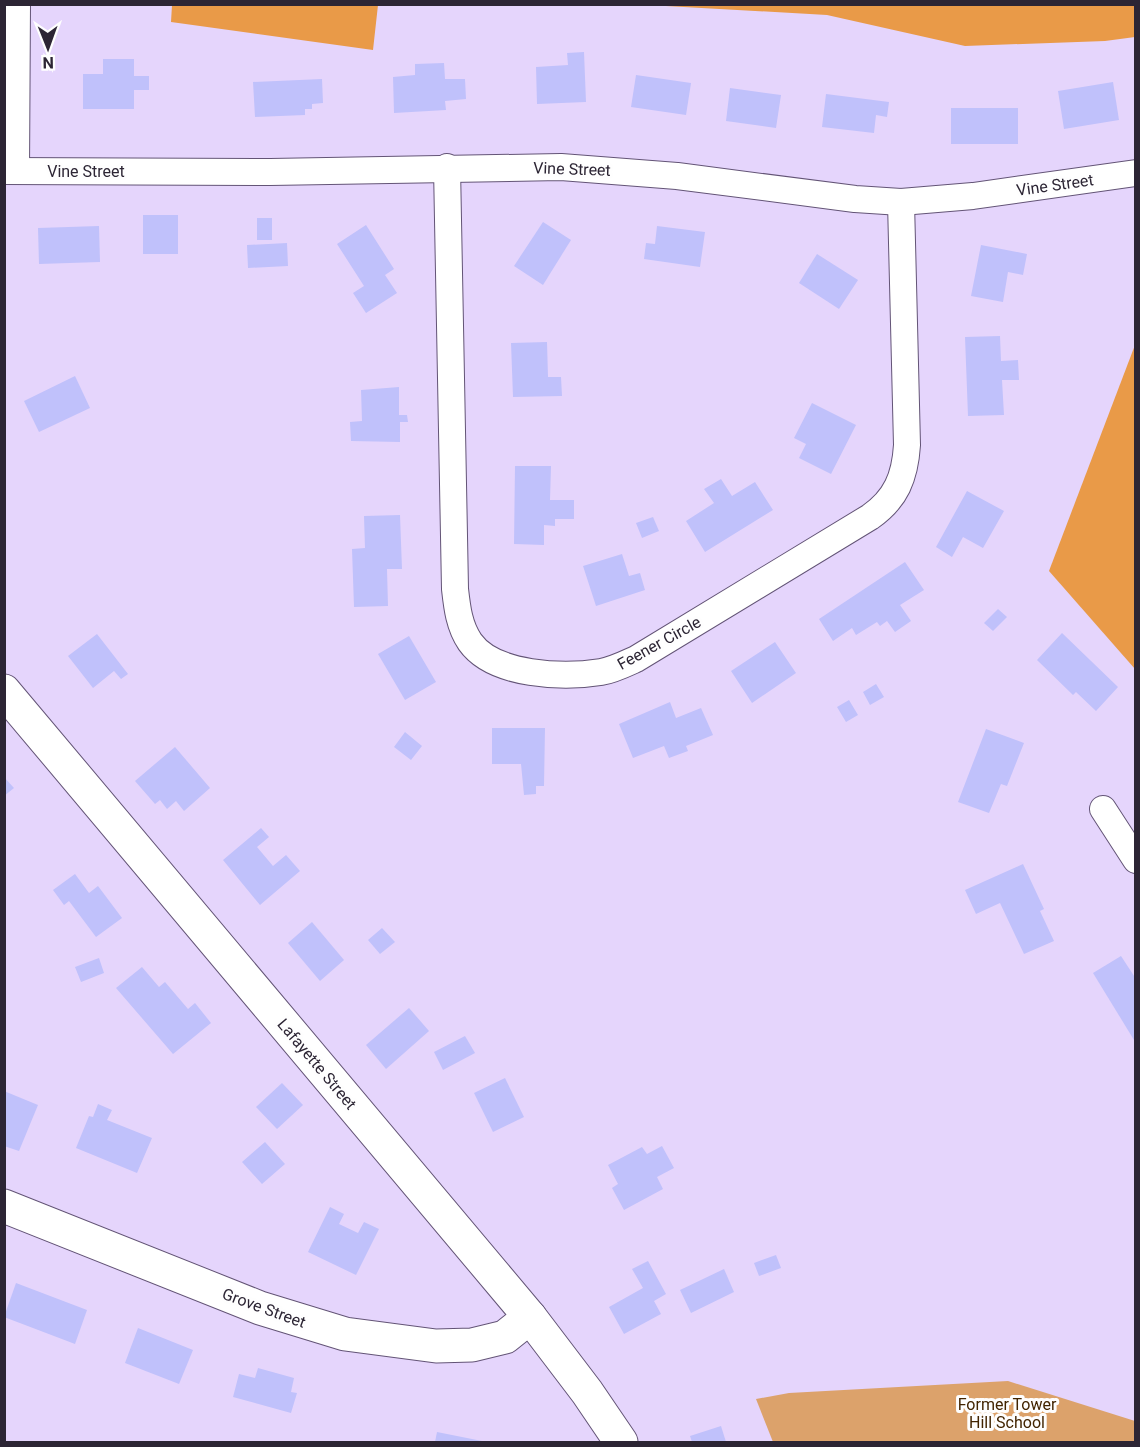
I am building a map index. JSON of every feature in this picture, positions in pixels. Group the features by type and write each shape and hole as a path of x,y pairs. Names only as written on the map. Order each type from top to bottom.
{"main road":[{"name":"Lafayette Street","path":"4,691 530,1317 587,1392 621,1443"},
{"name":"Grove Street","path":"4,1206 260,1308 345,1334 436,1346 472,1345 505,1337 530,1317"}],"street":[{"path":"10,171 17,4"},
{"name":"Vine Street","path":"10,171 270,172 447,167 561,167 641,172 855,199 901,202 993,194 1136,173"},
{"name":"Feener Circle","path":"447,167 455,589 459,617 470,642 491,661 542,673 603,672 636,659 870,517 892,499 904,474 907,445 901,202"},
{"path":"1103,809 1136,860"}],"green space":[{"name":"Former Tower Hill School","path":"1008,1381 1135,1421 1135,1442 773,1442 756,1399 789,1393"}],"shaded area":[{"path":"172,4 378,5 373,50 171,22"},
{"path":"648,5 1135,5 1135,37 1105,41 965,46 827,15"},
{"path":"1135,345 1136,669 1049,571"}],"building":[{"path":"584,52 586,102 537,104 536,67 568,65 567,53"},
{"path":"103,59 134,59 134,76 149,76 149,90 134,90 134,109 83,109 83,74 103,74"},
{"path":"444,63 445,79 465,79 466,99 445,101 446,110 394,113 393,77 415,75 415,64"},
{"path":"636,75 691,83 686,115 631,107"},
{"path":"322,79 323,103 312,104 312,109 305,109 305,115 255,117 253,82"},
{"path":"1113,82 1119,120 1064,129 1058,91"},
{"path":"730,88 781,95 776,128 726,121"},
{"path":"826,94 889,102 887,117 876,115 874,133 822,127"},
{"path":"951,108 1018,108 1018,144 951,144"},
{"path":"143,215 178,215 178,254 143,254"},
{"path":"257,218 272,218 272,240 257,240"},
{"path":"543,222 571,240 543,285 514,266"},
{"path":"366,225 394,269 385,275 397,293 366,313 353,293 364,286 337,244"},
{"path":"99,226 100,262 39,264 38,228"},
{"path":"657,226 705,232 700,267 644,259 646,243 655,244"},
{"path":"287,243 288,266 248,268 247,245"},
{"path":"981,245 1027,254 1023,275 1008,272 1003,302 971,296"},
{"path":"817,254 858,280 839,309 799,283"},
{"path":"1000,336 1001,361 1018,360 1019,380 1002,380 1004,415 968,416 965,337"},
{"path":"547,342 548,377 561,377 562,396 513,397 511,343"},
{"path":"75,376 90,408 39,432 24,401"},
{"path":"399,387 399,415 407,415 408,422 400,422 400,442 351,441 350,422 362,421 361,390"},
{"path":"812,403 856,425 831,474 799,458 806,444 794,438"},
{"path":"515,466 551,466 550,500 574,500 574,519 555,519 555,526 544,525 544,545 514,544"},
{"path":"721,479 732,496 755,482 773,510 705,552 686,521 714,503 704,489"},
{"path":"967,491 1004,511 983,548 963,537 952,557 936,547"},
{"path":"400,515 402,569 387,569 388,606 354,607 352,549 365,548 364,516"},
{"path":"653,517 659,531 642,538 636,523"},
{"path":"622,554 629,576 640,573 645,590 596,606 583,566"},
{"path":"905,562 924,590 900,605 911,621 895,632 887,621 880,626 877,622 856,635 852,628 833,641 819,619"},
{"path":"998,609 1007,617 993,631 984,623"},
{"path":"1062,633 1118,687 1096,711 1076,692 1073,695 1037,660"},
{"path":"97,634 128,674 121,679 114,671 93,688 68,656"},
{"path":"409,636 436,682 405,700 378,654"},
{"path":"775,642 796,673 752,703 731,671"},
{"path":"876,684 884,697 870,705 863,692"},
{"path":"849,700 858,715 846,722 837,707"},
{"path":"670,702 676,718 701,708 713,735 686,746 688,751 669,758 664,746 633,758 619,724"},
{"path":"492,728 545,728 544,786 536,786 536,794 524,795 521,764 492,764"},
{"path":"986,729 1024,743 1007,786 1001,784 989,813 958,802"},
{"path":"405,732 422,746 411,760 394,747"},
{"path":"175,747 210,788 184,811 176,801 167,809 160,800 155,804 135,781"},
{"path":"4,777 14,788 4,796"},
{"path":"261,828 269,837 257,847 273,866 286,855 300,871 260,905 223,860"},
{"path":"1023,864 1044,909 1040,911 1054,941 1024,954 1000,903 976,914 965,890"},
{"path":"75,874 89,893 98,886 122,918 96,937 69,901 64,905 53,890"},
{"path":"312,922 344,960 320,981 288,943"},
{"path":"382,928 395,942 380,954 368,940"},
{"path":"1121,956 1136,979 1134,1040 1093,973"},
{"path":"99,958 104,973 81,982 75,967"},
{"path":"142,967 159,987 165,982 188,1009 195,1003 211,1023 173,1054 116,988"},
{"path":"409,1008 429,1031 386,1069 366,1045"},
{"path":"465,1036 475,1053 443,1070 434,1052"},
{"path":"505,1078 524,1117 493,1132 474,1093"},
{"path":"282,1083 303,1105 277,1129 256,1107"},
{"path":"4,1091 38,1105 19,1151 4,1146"},
{"path":"98,1104 112,1110 107,1120 152,1138 137,1173 76,1148 89,1116 93,1117"},
{"path":"265,1142 285,1164 262,1184 242,1162"},
{"path":"662,1146 674,1168 657,1177 663,1189 624,1210 612,1188 618,1184 608,1165 642,1147 647,1154"},
{"path":"330,1207 344,1214 339,1224 358,1233 364,1222 379,1229 356,1275 308,1252"},
{"path":"776,1255 781,1268 759,1276 754,1263"},
{"path":"648,1261 666,1294 654,1301 661,1314 624,1334 609,1307 643,1288 632,1269"},
{"path":"724,1269 734,1292 691,1313 680,1290"},
{"path":"16,1283 87,1310 75,1344 4,1317"},
{"path":"138,1328 193,1350 179,1384 125,1363"},
{"path":"258,1368 294,1378 291,1392 297,1393 291,1413 233,1397 239,1374 255,1378"},
{"path":"721,1426 726,1442 692,1442 690,1436"},
{"path":"437,1432 482,1441 482,1442 435,1442"}]}
